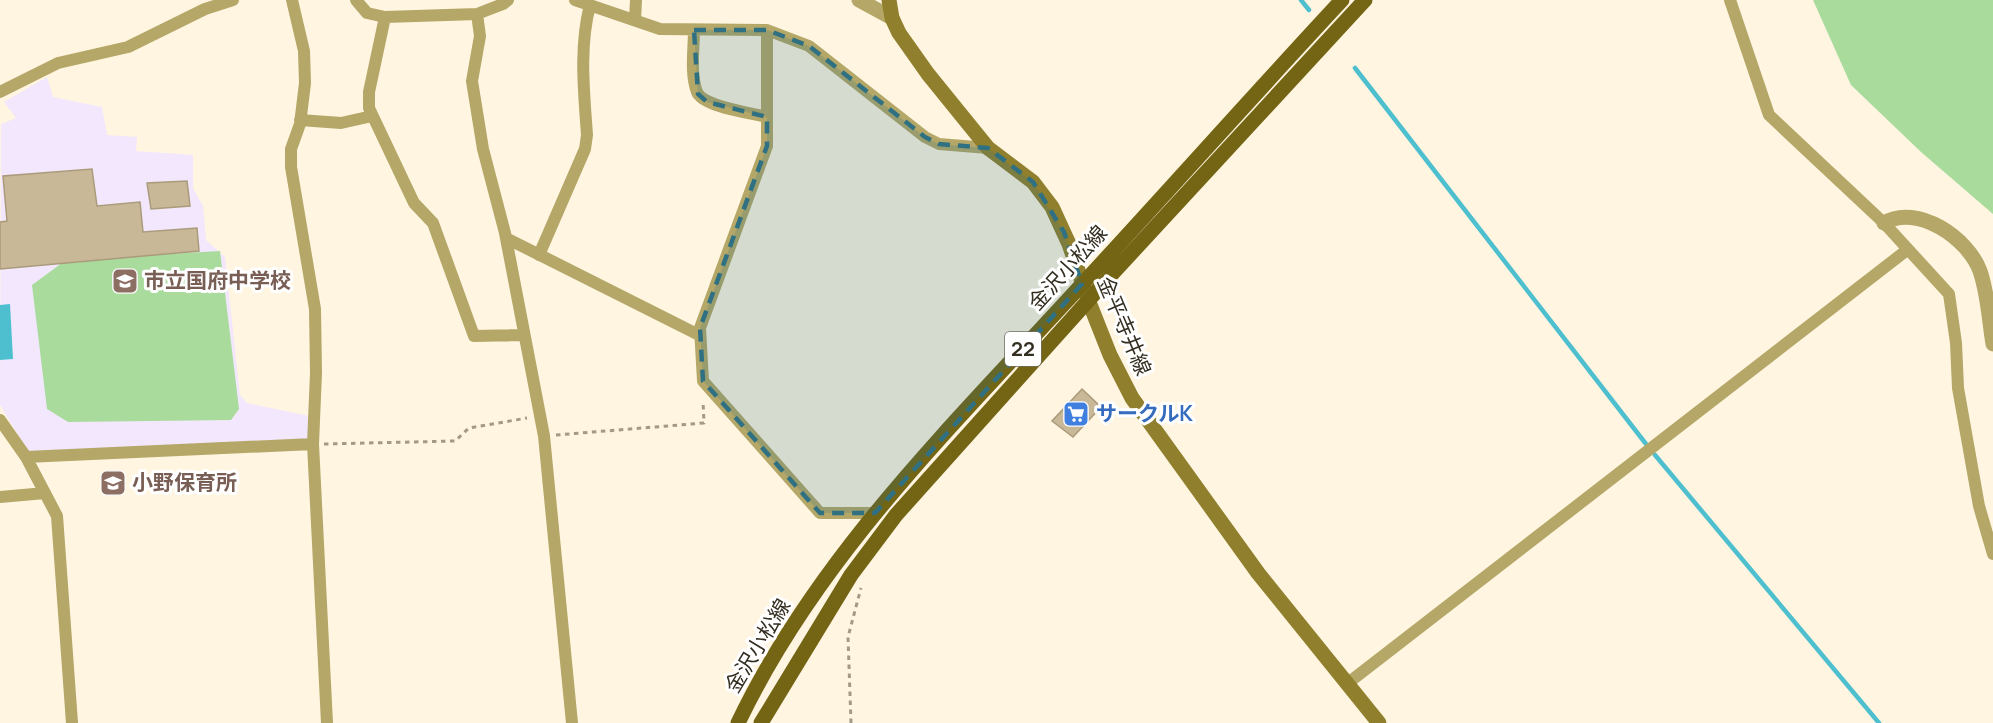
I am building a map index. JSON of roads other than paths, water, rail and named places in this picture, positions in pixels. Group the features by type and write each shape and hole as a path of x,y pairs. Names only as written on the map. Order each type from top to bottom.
{"main road":[{"name":"金平寺井線","path":"889,0 892,18 899,33 928,74 988,148 1033,182 1052,207 1070,244 1082,284 1110,355 1132,398 1258,573 1307,636 1348,682 1378,723"},
{"name":"金沢小松線","path":"738,723 756,685 832,568 923,455 1342,0"},
{"name":"金沢小松線","path":"761,723 851,575 896,515 1112,274 1365,0"}],"street":[{"path":"0,92 58,63 128,47 204,4 232,0"},
{"path":"292,0 304,51 305,83 300,120 291,149 291,167 315,309 316,373 313,444 327,723"},
{"path":"356,0 367,13 385,17 477,14 508,0"},
{"path":"465,0 465,7 477,14"},
{"path":"575,0 660,29 767,30 809,46 925,137 939,144 988,148"},
{"path":"635,20 636,0"},
{"path":"859,0 892,18"},
{"path":"1730,0 1769,115 1884,223 1948,294 1956,343 1958,388 1979,506 1993,554"},
{"path":"539,255 585,149 587,135 584,47 585,24 590,5"},
{"path":"477,14 480,36 472,81 483,149 506,238 544,436 572,723"},
{"path":"385,17 369,92 369,108 372,116 414,203 433,223 474,336 524,335"},
{"path":"694,30 693,68 698,94 707,102 767,117"},
{"path":"767,30 767,146 699,328 703,381 820,513 875,513"},
{"path":"300,120 341,123 372,116"},
{"path":"1884,223 1894,217 1925,220 1950,234 1969,252 1980,270 1993,344"},
{"path":"506,238 699,335"},
{"path":"1348,682 1907,250"},
{"path":"0,420 26,457 57,516 72,723"},
{"path":"26,457 313,444"},
{"path":"0,497 45,493"}],"water":[{"path":"10,304 13,359 0,360 0,305"}],"waterway":[{"path":"1301,0 1309,10"},
{"path":"1355,68 1646,444"},
{"path":"1655,455 1879,723"}],"place":[{"name":"市立国府中学校","path":"125,281"},
{"name":"サークルK","path":"1076,414"},
{"name":"小野保育所","path":"113,483"}]}
